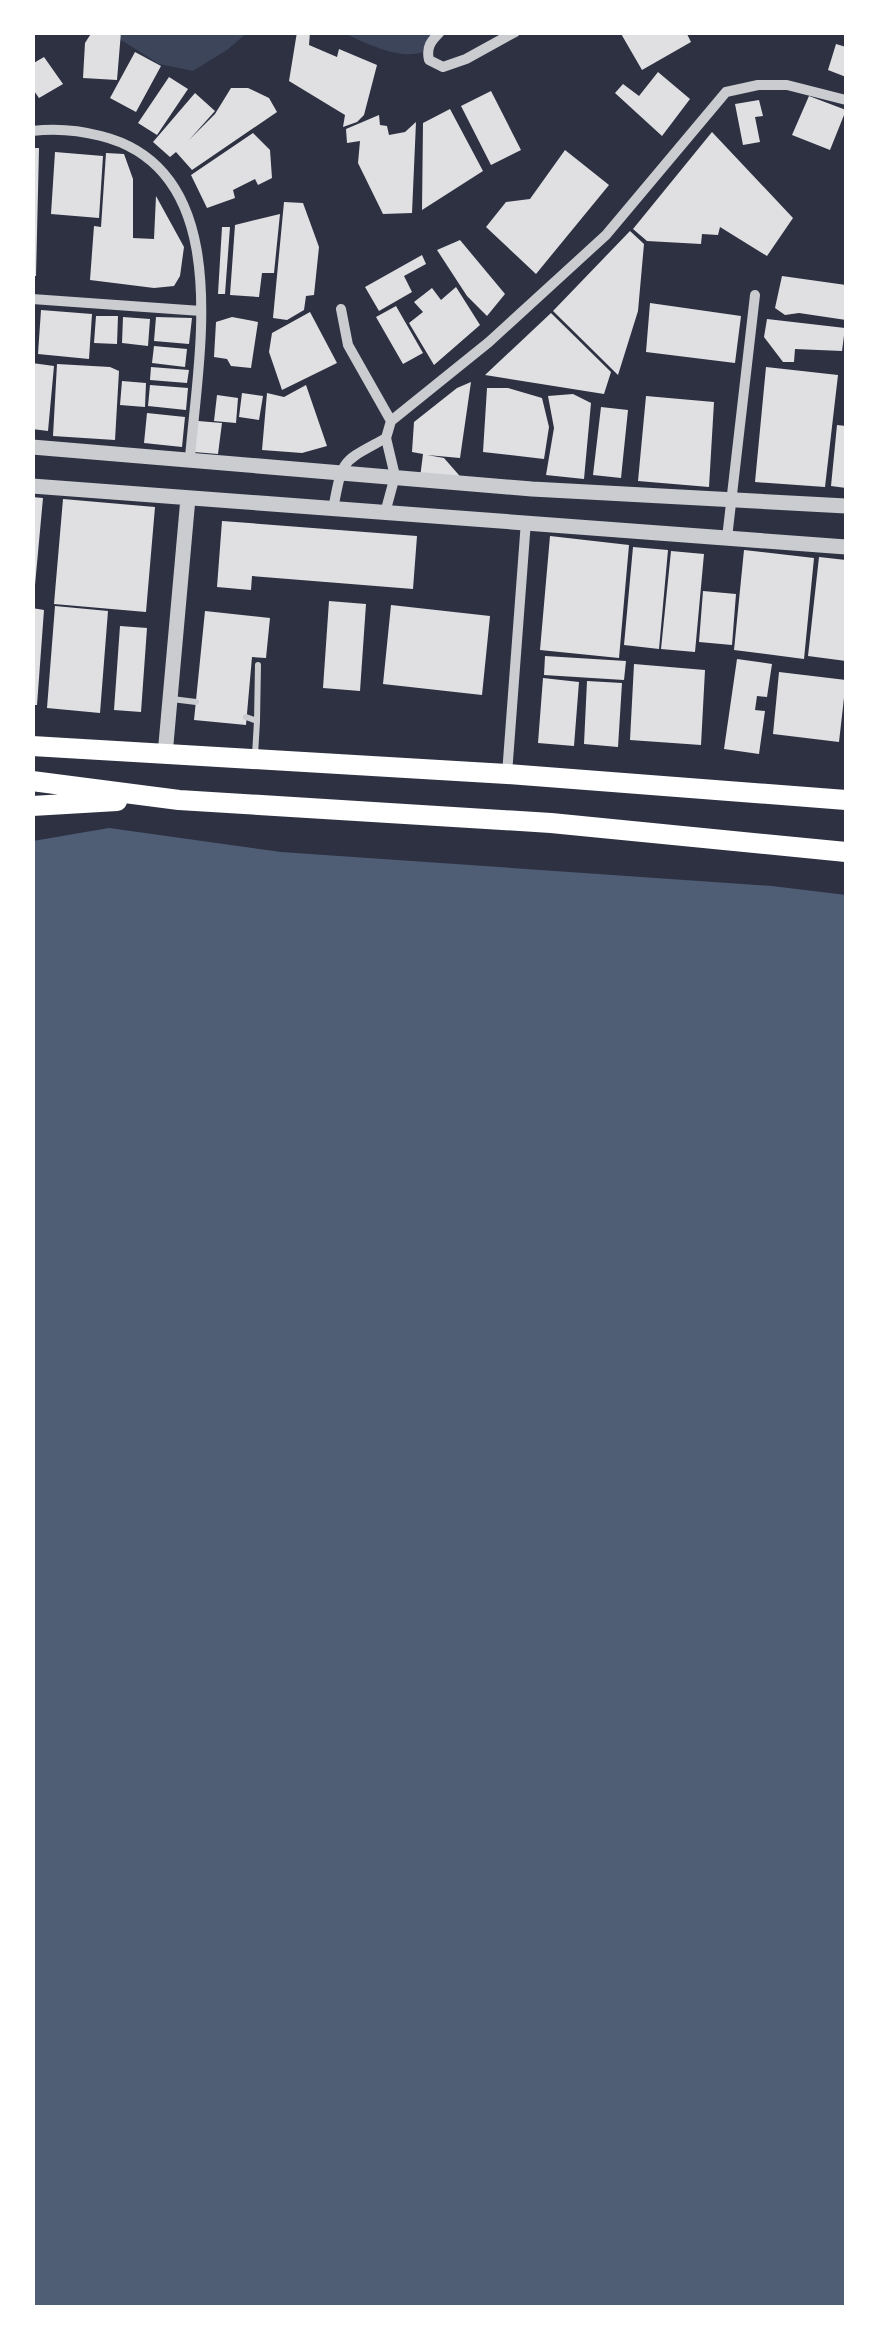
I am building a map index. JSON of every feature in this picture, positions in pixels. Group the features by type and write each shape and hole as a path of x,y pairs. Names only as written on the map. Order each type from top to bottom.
{"highway":[{"path":"32,746 507,774 846,800"},
{"path":"32,782 179,800"},
{"path":"32,806 179,800 551,823 846,852"}],"street":[{"path":"440,32 431,40 428,53 429,60 443,67 466,60 515,32"},
{"path":"385,513 396,476 386,438 392,422 489,342 606,235 726,92 787,84 846,100"},
{"path":"32,131 76,130 120,141 138,150 162,171 181,199 194,236 200,274 201,311 190,458"},
{"path":"727,538 755,294"},
{"path":"32,299 201,311"},
{"path":"341,308 348,345 392,422"},
{"path":"333,509 340,474 348,458 386,438"},
{"path":"32,447 532,489 846,506"},
{"path":"32,486 846,547"},
{"path":"166,755 188,498"},
{"path":"507,774 526,521"}],"lane":[{"path":"255,762 258,665"},
{"path":"170,699 196,702"},
{"path":"246,717 256,720"}],"shaded area":[{"path":"110,33 247,33 193,71 159,64"},
{"path":"343,33 445,33 424,52 411,54 383,50"},
{"path":"109,828 281,852 772,886 846,895 846,2307 33,2307 33,841"}],"building":[{"path":"92,32 121,32 117,80 83,78 85,43"},
{"path":"297,32 310,32 309,45 337,57 339,49 377,65 364,115 357,122 343,127 345,115 289,81"},
{"path":"620,32 686,32 691,42 642,70"},
{"path":"836,44 846,47 846,77 828,70"},
{"path":"135,52 161,66 136,112 110,98"},
{"path":"44,57 63,84 39,98 32,88 32,64"},
{"path":"658,72 690,99 662,136 615,93 623,84 639,96"},
{"path":"169,77 188,89 157,135 138,123"},
{"path":"231,88 248,88 269,98 277,112 192,170 176,152 170,157 153,142 195,93 215,111 189,140 215,114"},
{"path":"491,91 521,150 491,165 461,106"},
{"path":"809,96 846,110 830,150 792,135"},
{"path":"759,100 763,116 755,117 760,142 743,145 735,104"},
{"path":"450,109 483,171 422,210 423,123"},
{"path":"379,115 380,125 387,126 389,135 405,132 416,122 412,213 383,214 358,163 360,141 347,143 346,129"},
{"path":"712,132 793,218 767,256 720,227 718,235 702,234 701,244 647,241 633,229"},
{"path":"253,133 270,150 272,178 258,185 255,179 233,190 235,198 207,208 191,175"},
{"path":"32,148 39,148 36,276 32,276"},
{"path":"565,150 609,185 536,274 486,227 506,202 530,199"},
{"path":"55,152 103,156 99,218 51,214"},
{"path":"106,153 124,154 133,179 133,238 154,239 156,196 184,247 180,276 174,286 154,288 90,280 94,226 101,227"},
{"path":"284,202 303,203 319,247 314,295 306,296 304,310 287,320 273,318"},
{"path":"280,214 274,273 262,273 259,297 230,295 235,225"},
{"path":"222,227 230,227 225,294 218,294"},
{"path":"630,231 644,244 638,311 618,375 553,311"},
{"path":"460,240 505,294 487,316 467,296 437,250"},
{"path":"422,255 426,264 404,276 412,292 379,311 365,287"},
{"path":"782,276 846,285 846,320 799,313 785,315 775,308"},
{"path":"456,287 480,325 434,365 409,323 423,312 414,302 432,288 441,300"},
{"path":"650,303 741,316 735,363 646,352"},
{"path":"396,306 423,353 403,364 376,317"},
{"path":"41,310 92,314 89,359 38,354"},
{"path":"310,312 337,363 282,390 269,352 272,333"},
{"path":"551,313 611,372 604,394 485,375"},
{"path":"96,316 118,316 117,344 94,343"},
{"path":"123,317 150,319 148,346 122,343"},
{"path":"156,317 192,318 189,344 154,341"},
{"path":"232,317 258,322 251,368 231,366 227,359 214,357 216,322"},
{"path":"767,319 845,328 842,351 795,349 794,362 783,362 764,337"},
{"path":"154,346 187,349 185,367 152,363"},
{"path":"32,363 54,366 48,431 32,429"},
{"path":"57,364 119,371 115,440 53,436"},
{"path":"151,367 189,370 187,383 150,380"},
{"path":"766,367 838,375 825,487 755,482"},
{"path":"122,381 146,383 145,407 120,405"},
{"path":"471,382 460,458 427,455 444,458 465,482 420,478 423,454 412,452 414,422 457,388"},
{"path":"150,385 188,388 186,410 148,406"},
{"path":"306,385 327,446 302,453 262,450 267,393 284,397"},
{"path":"487,388 508,388 542,398 549,427 544,459 483,452"},
{"path":"242,393 263,396 259,420 239,417"},
{"path":"573,394 591,403 584,479 546,475 554,428 548,396"},
{"path":"217,395 238,398 236,423 214,421"},
{"path":"646,396 714,402 709,487 638,481"},
{"path":"601,407 628,410 621,478 593,475"},
{"path":"147,413 185,417 182,447 144,443"},
{"path":"198,421 222,423 218,454 194,452"},
{"path":"837,425 846,426 846,488 831,486"},
{"path":"32,497 43,498 35,585 32,585"},
{"path":"63,499 155,507 146,612 54,604"},
{"path":"222,521 417,536 413,589 252,576 251,590 217,587"},
{"path":"550,536 629,545 619,658 540,650"},
{"path":"633,547 668,550 659,649 624,645"},
{"path":"744,550 814,558 804,659 734,650"},
{"path":"671,551 704,554 695,652 661,649"},
{"path":"819,557 846,560 846,661 808,656"},
{"path":"703,591 736,594 732,645 699,642"},
{"path":"329,601 366,604 360,691 323,688"},
{"path":"391,605 490,616 482,695 383,684"},
{"path":"55,606 108,611 100,713 47,708"},
{"path":"32,608 44,610 37,705 32,705"},
{"path":"205,611 270,618 266,658 252,657 246,725 194,720"},
{"path":"120,626 147,628 141,712 114,710"},
{"path":"545,656 626,661 624,680 544,675"},
{"path":"737,659 772,664 767,697 757,696 755,710 765,711 759,754 724,749"},
{"path":"634,664 705,670 701,745 630,740"},
{"path":"779,672 846,680 839,742 773,734"},
{"path":"543,678 579,682 574,746 538,743"},
{"path":"587,681 622,683 618,747 584,744"}]}
